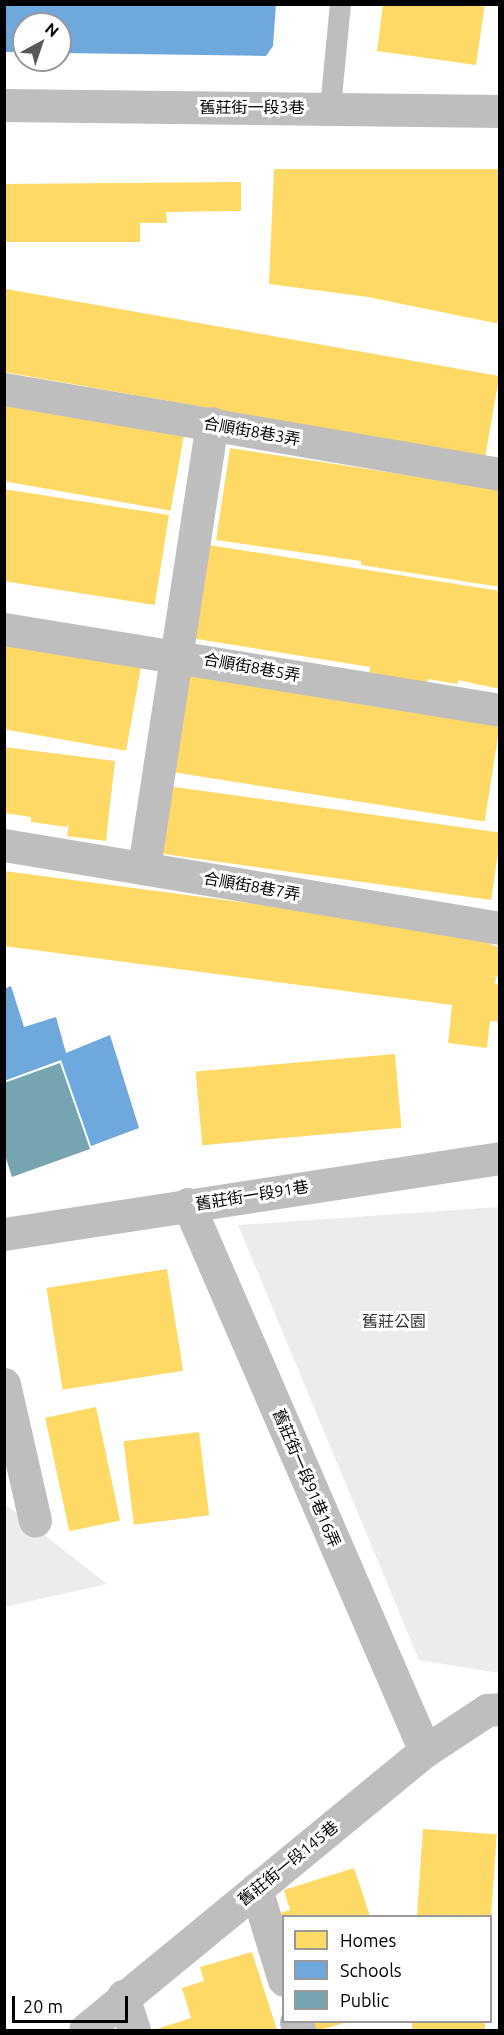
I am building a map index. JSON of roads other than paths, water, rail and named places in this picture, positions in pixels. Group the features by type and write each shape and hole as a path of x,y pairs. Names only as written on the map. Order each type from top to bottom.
{"street":[{"name":"舊莊街一段3巷","path":"4,105 330,107 500,111"},
{"name":"合順街8巷3弄","path":"4,389 500,474"},
{"path":"144,867 212,423"},
{"name":"合順街8巷5弄","path":"4,629 175,654 500,710"},
{"name":"合順街8巷7弄","path":"4,845 500,928"},
{"name":"舊莊街一段91巷","path":"4,1234 500,1158"},
{"name":"舊莊街一段91巷16弄","path":"188,1204 425,1751"},
{"path":"4,1384 35,1521"},
{"name":"舊莊街一段145巷","path":"85,2031 123,1996 425,1751 487,1710 500,1709"},
{"path":"256,1889 282,1974"},
{"path":"123,1996 134,2031"}],"lane":[{"path":"330,107 340,4"}],"park label":[{"name":"舊莊公園","path":"394,1321"}]}
